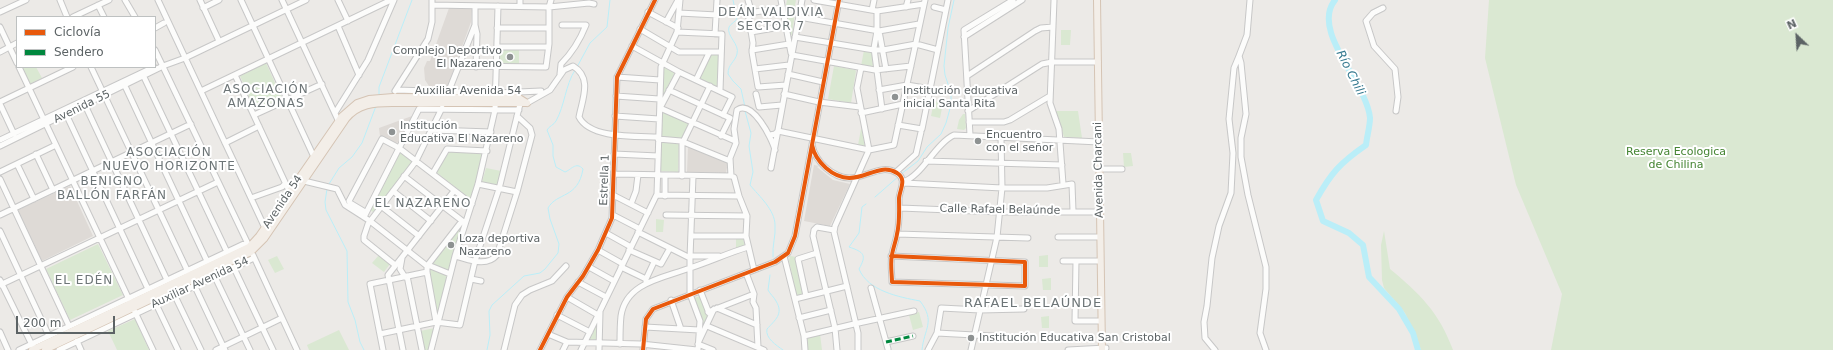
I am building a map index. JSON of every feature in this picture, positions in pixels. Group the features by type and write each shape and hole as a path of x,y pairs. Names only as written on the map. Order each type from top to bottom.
{"main road":[{"name":"Avenida Charcani","path":"1097,0 1101,321 1104,349"},
{"name":"Avenida 54","path":"45,350 132,306 251,250 264,239 338,120 347,110 363,100 393,97 445,100 521,101 528,103"},
{"name":"Avenida 54","path":"251,250 265,228 304,181 346,119 358,108 378,103 445,100"},
{"name":"Avenida 54","path":"33,348 132,306"}],"street":[{"path":"0,12 26,0"},
{"path":"60,0 67,16"},
{"path":"75,16 109,0"},
{"path":"125,0 134,16"},
{"path":"158,0 265,228"},
{"path":"200,0 219,41"},
{"path":"203,8 219,0"},
{"path":"241,0 314,157"},
{"path":"282,0 338,120"},
{"name":"Avenida 55","path":"0,146 45,122 144,77 163,66 185,58 306,0"},
{"path":"338,0 348,21"},
{"path":"201,91 303,44 390,0"},
{"path":"335,113 368,60 394,0"},
{"path":"520,0 520,6"},
{"path":"458,66 546,66 549,7 551,0"},
{"name":"Estrella 1","path":"540,350 566,297 589,266 598,250 613,215 617,77 655,0"},
{"path":"666,22 679,0"},
{"path":"582,350 584,342 657,195 660,80 662,64 677,30 679,0"},
{"path":"715,34 717,0"},
{"path":"748,0 750,7 748,13 753,43 752,50 759,88 786,85"},
{"path":"780,0 792,55"},
{"path":"771,168 802,0"},
{"path":"778,131 812,142 869,150 894,145 924,2 906,7 874,10 838,2 814,0"},
{"path":"874,0 874,10 886,69"},
{"path":"906,7 908,0"},
{"path":"898,125 922,129 948,0"},
{"path":"970,135 964,30 1013,0"},
{"path":"964,37 1022,0"},
{"path":"1054,0 1050,96 1051,109 1058,122 1063,184"},
{"path":"1215,350 1205,338 1204,322 1212,258 1219,226 1231,193 1233,153 1229,119 1234,72 1247,35 1250,0"},
{"path":"643,348 646,319 651,311 671,300 774,262 790,250 795,236 808,166 812,158 812,142 838,2"},
{"path":"393,97 428,39 432,3 475,6 488,3 498,6 549,7 589,3 594,4"},
{"path":"98,5 104,16"},
{"path":"395,265 364,240 364,236 370,221 416,160 431,130 445,100 474,25 475,6"},
{"path":"432,350 437,322 464,222 472,204 478,184 491,132 496,101 498,6"},
{"path":"934,6 946,10"},
{"path":"748,13 782,8"},
{"path":"1383,8 1373,13 1366,20 1374,46 1395,69 1398,97 1396,111"},
{"path":"648,12 677,30 722,35 720,91"},
{"path":"679,13 717,15"},
{"path":"799,17 878,31 919,24"},
{"path":"156,28 164,24"},
{"path":"474,25 477,34 476,67"},
{"path":"528,103 553,88 560,74 561,64 566,60 574,48 586,25 562,25"},
{"path":"338,26 359,75"},
{"path":"751,32 786,26"},
{"path":"0,27 16,61"},
{"path":"966,76 1035,31 1041,28 1053,27"},
{"path":"497,28 549,28"},
{"path":"640,29 679,52 721,52"},
{"path":"878,31 874,50 875,70 882,109"},
{"path":"795,37 874,50 883,50 916,44 938,50"},
{"path":"0,52 16,44"},
{"path":"752,50 789,44"},
{"path":"632,46 662,64 732,97 723,115"},
{"path":"497,47 547,47"},
{"path":"156,52 297,350"},
{"path":"696,80 709,53"},
{"path":"792,55 827,63 875,70 911,66"},
{"path":"1239,56 1246,114 1241,138 1241,157 1266,267 1266,289 1260,333 1266,350"},
{"path":"968,111 1042,64 1052,62 1098,62"},
{"name":"Avenida 55","path":"156,66 159,64 163,66"},
{"path":"755,69 790,65"},
{"path":"560,74 569,67 576,68 583,77 585,86 584,100 579,118 586,125 600,132 615,135 679,140 730,161"},
{"path":"19,68 153,350"},
{"path":"14,134 0,103 71,68"},
{"path":"91,68 224,348"},
{"name":"Avenida 55","path":"0,140 66,114 153,68"},
{"path":"858,350 856,324 834,230 869,150 857,88 861,68"},
{"path":"660,108 678,72"},
{"path":"788,74 823,82"},
{"path":"235,75 291,195"},
{"path":"144,77 227,252"},
{"path":"617,77 660,80"},
{"path":"254,115 322,84"},
{"path":"879,90 907,85 931,89"},
{"path":"125,86 207,261"},
{"path":"682,176 683,142 710,86"},
{"name":"Auxiliar Avenida 54","path":"396,90 445,100 496,101 541,91"},
{"path":"669,90 730,119 721,136"},
{"path":"756,94 759,107 782,105"},
{"path":"784,94 861,110 882,109 903,104"},
{"path":"616,96 659,99"},
{"path":"969,122 1004,122 1010,120 1050,96"},
{"name":"Auxiliar Avenida 54","path":"399,148 419,109 445,100"},
{"name":"Auxiliar Avenida 54","path":"496,101 519,110"},
{"path":"380,334 437,322 460,325 475,261 499,189 521,101"},
{"path":"85,105 168,280"},
{"path":"660,108 692,124 734,141"},
{"path":"754,270 746,236 747,216 739,196 734,177 731,176 730,161 736,144 734,141 735,116 737,110 742,108 745,109 761,121 770,135 775,150"},
{"path":"66,114 148,289"},
{"path":"455,256 486,262 497,255 518,192 532,135 530,128 517,116"},
{"path":"615,116 659,119"},
{"path":"0,215 191,124"},
{"path":"225,143 259,126"},
{"path":"431,130 491,132"},
{"path":"770,135 775,134 778,131"},
{"path":"891,256 1025,262 1025,286 985,286 892,282 891,256 897,234 901,178 916,154 921,132"},
{"path":"901,178 914,176 950,136 954,135 1099,142"},
{"path":"971,350 990,261 997,237 1002,188 1001,137"},
{"path":"450,274 427,268 408,250 370,221 365,214 349,201 382,139 399,148 416,160 472,204"},
{"path":"0,172 56,145"},
{"path":"365,214 399,148"},
{"path":"433,173 447,149 487,151"},
{"path":"36,154 53,190"},
{"path":"614,154 658,156"},
{"path":"812,158 839,177 846,179 856,178 883,170 901,178 1002,188 1047,188 1063,184 1072,184 1073,211"},
{"path":"926,161 1062,165"},
{"path":"17,164 34,199"},
{"path":"1099,169 1122,169"},
{"path":"614,174 658,176 731,176"},
{"path":"631,204 636,191 638,175"},
{"path":"404,176 464,222"},
{"path":"665,176 665,196"},
{"path":"693,176 690,294 700,321 698,347"},
{"path":"0,179 69,326"},
{"path":"304,181 337,189 344,205 365,214"},
{"path":"33,348 1,283 41,266 218,182"},
{"path":"251,198 282,187 285,184"},
{"path":"478,184 518,192"},
{"path":"393,191 431,221"},
{"path":"403,350 388,275 454,191"},
{"path":"613,195 648,213"},
{"path":"657,195 739,196"},
{"path":"381,206 419,236"},
{"name":"Calle Rafael Belaúnde","path":"900,208 1000,212 1099,212"},
{"path":"613,215 670,248 690,257 723,256"},
{"path":"666,215 747,216"},
{"path":"383,350 370,284 406,276 427,268 464,222"},
{"path":"834,230 817,227 814,230 813,238 835,328 837,350"},
{"path":"0,231 49,336"},
{"path":"606,233 630,249 654,262 662,264 670,248"},
{"path":"897,234 1028,238"},
{"path":"691,236 746,236"},
{"path":"1058,237 1100,236"},
{"path":"598,250 646,280 690,269 748,247"},
{"path":"19,350 33,348 49,336 69,326 132,306 148,289 168,280 191,278 207,261 227,252 251,250"},
{"name":"Auxiliar Avenida 54","path":"59,350 77,341 132,306 156,304 175,296 191,278 215,277 234,268 251,250"},
{"path":"806,296 798,259 817,253"},
{"path":"784,256 804,336 805,350"},
{"path":"402,257 400,271 406,276 422,350"},
{"path":"1063,261 1100,261"},
{"path":"1076,261 1075,321 1101,321"},
{"path":"620,344 621,317 623,309 633,294 646,280 654,262"},
{"path":"504,350 515,305 522,296 530,290 552,281 566,266"},
{"path":"589,266 614,281"},
{"path":"234,268 273,350"},
{"path":"427,268 437,322"},
{"path":"746,273 754,294 753,302 756,308 758,347"},
{"path":"215,277 250,350"},
{"path":"471,279 481,281"},
{"path":"578,282 606,297"},
{"path":"795,299 847,286"},
{"path":"871,288 888,349"},
{"path":"700,290 710,318"},
{"path":"708,312 754,294"},
{"path":"175,296 201,350"},
{"path":"566,297 599,313"},
{"path":"671,300 681,329"},
{"path":"156,304 178,350"},
{"path":"698,347 710,318 716,308"},
{"path":"716,308 757,326"},
{"path":"928,350 937,333 940,308 980,310 1024,309"},
{"path":"799,318 831,310"},
{"path":"804,336 914,311"},
{"path":"599,313 599,350"},
{"path":"557,314 590,332"},
{"path":"216,350 224,348 282,318"},
{"path":"707,326 764,350"},
{"path":"645,327 699,330"},
{"path":"0,332 8,350"},
{"path":"937,333 1012,337"},
{"path":"548,334 567,342 620,344 643,348 698,347 713,350"},
{"path":"886,342 913,336"},
{"path":"77,341 81,350"},
{"path":"563,350 567,342"},
{"path":"1068,350 1104,349"}],"shaded area":[{"path":"449,8 472,8 471,22 447,88 429,86 425,80 424,68 427,61 430,61"},
{"name":"Institución Educativa El Nazareno","path":"412,116 399,142 396,143 380,136 379,128"},
{"path":"688,147 728,162 726,173 687,172"},
{"path":"814,165 819,166 817,167 833,180 850,184 830,226 804,221"},
{"path":"70,186 93,236 42,261 18,210"}],"green space":[{"path":"787,0 796,0 794,11 785,10"},
{"name":"Reserva Ecologica de Chilina","path":"1489,0 1833,0 1833,350 1551,350 1562,294 1516,185 1485,58"},
{"path":"785,11 795,13 792,35 789,34"},
{"path":"1061,30 1071,30 1070,45 1061,45"},
{"path":"500,50 519,50 519,64 500,64"},
{"path":"864,50 872,51 873,68 861,66"},
{"path":"710,54 720,54 718,87 698,79"},
{"path":"266,63 282,98 258,109 254,108 240,76"},
{"path":"834,66 856,71 851,103 828,99"},
{"path":"663,67 675,72 662,98"},
{"path":"22,68 37,68 42,78 30,84"},
{"path":"934,101 943,103 940,118 931,116"},
{"path":"662,111 690,124 682,140 660,137"},
{"path":"1056,111 1078,111 1082,138 1064,137"},
{"path":"963,114 965,114 966,128 964,130 957,129 959,120"},
{"path":"861,129 862,130 865,146 858,145"},
{"path":"660,141 679,142 678,172 659,171"},
{"path":"399,151 413,162 373,212 368,209"},
{"path":"450,151 484,154 472,197 469,198 436,172"},
{"path":"1123,153 1131,153 1133,166 1124,167"},
{"path":"486,168 501,171 497,186 482,182"},
{"path":"656,219 664,220 663,232 656,232"},
{"name":"Loza deportiva Nazareno","path":"462,225 449,272 430,265"},
{"path":"1384,231 1390,269 1411,287 1435,314 1448,337 1453,350 1421,350 1405,313 1384,288 1382,280 1381,245"},
{"path":"736,238 743,239 745,246 736,249"},
{"path":"98,244 123,295 70,320 46,269"},
{"path":"379,255 390,264 384,272 372,263"},
{"path":"1048,255 1048,267 1039,267 1039,256"},
{"path":"277,256 284,269 275,273 268,260"},
{"path":"790,256 797,257 804,295 797,297 789,261"},
{"path":"429,267 448,275 438,317 436,317"},
{"path":"1051,278 1051,290 1043,290 1042,279"},
{"path":"700,296 709,318 703,326 694,298"},
{"path":"919,312 923,327 913,330 909,315"},
{"path":"1049,316 1049,328 1042,328 1041,317"},
{"path":"135,319 149,350 117,350 108,331"},
{"path":"598,322 597,340 589,341"},
{"path":"435,328 430,350 424,350 420,331"},
{"path":"339,330 349,350 309,350 307,345"},
{"path":"820,334 822,350 808,350 806,337"}],"waterway":[{"path":"379,96 379,87 412,0"},
{"path":"577,67 590,43 607,27 610,0"},
{"path":"733,0 737,18 736,21 729,27 729,34 737,47 737,54 729,68 728,74 741,89 745,107"},
{"path":"901,174 918,161 927,147 941,134 946,123 951,105 951,93 945,75 944,66 948,28 954,0"},
{"name":"Río Chili","path":"1335,0 1329,13 1330,27 1334,42 1367,104 1370,121 1366,145 1349,157 1337,169 1326,183 1316,200 1323,221 1349,233 1363,245 1369,277 1399,309 1413,333 1418,350"},
{"path":"487,350 490,335 489,311 492,305 524,276 540,273 558,253 559,244 550,219 548,208 557,199 567,194 577,186 583,169 576,166 565,172 556,167 553,156 553,145 547,130 555,122 559,115 569,82 575,70"},
{"path":"329,184 339,168 352,157 362,143 376,106"},
{"path":"745,111 751,133 749,146 753,172 750,185 766,204 774,219 775,229 773,257"},
{"path":"875,197 899,176"},
{"path":"327,189 325,202 326,210 347,251 348,302 355,320 360,342 364,350"},
{"path":"866,204 862,207 859,233 849,247 861,252 863,255 863,260 859,269 863,277 869,283 885,292 920,301 925,308 928,325 922,350"},
{"path":"770,275 768,290 776,301 779,313 767,329 767,332 769,338 783,350"}],"marked path":[{"path":"886,342 913,336"}],"cycle path":[{"path":"540,350 567,297 583,276 598,250 612,218 617,77 655,0"},
{"path":"643,350 646,319 653,309 775,262 788,253 795,236 839,0"},
{"path":"812,145 815,155 819,160 826,168 837,175 847,178 881,170 889,170 897,173 902,178 899,198 899,225 897,237 892,252 892,255 891,258 892,282 1025,286 1025,262 891,256"}],"place":[{"name":"Complejo Deportivo El Nazareno","path":"510,57"},
{"name":"Institución educativa inicial Santa Rita","path":"895,97"},
{"name":"Institución Educativa El Nazareno","path":"392,132"},
{"name":"Encuentro con el señor","path":"978,141"},
{"name":"Loza deportiva Nazareno","path":"451,245"},
{"name":"Institución Educativa San Cristobal","path":"971,338"}],"district":[{"name":"DEÁN VALDIVIA SECTOR 7","path":"771,20"},
{"name":"ASOCIACIÓN AMAZONAS","path":"266,97"},
{"name":"ASOCIACIÓN NUEVO HORIZONTE","path":"169,160"},
{"name":"BENIGNO BALLÓN FARFÁN","path":"112,189"},
{"name":"EL NAZARENO","path":"423,204"},
{"name":"EL EDÉN","path":"84,281"},
{"name":"RAFAEL BELAÚNDE","path":"1033,304"}]}
